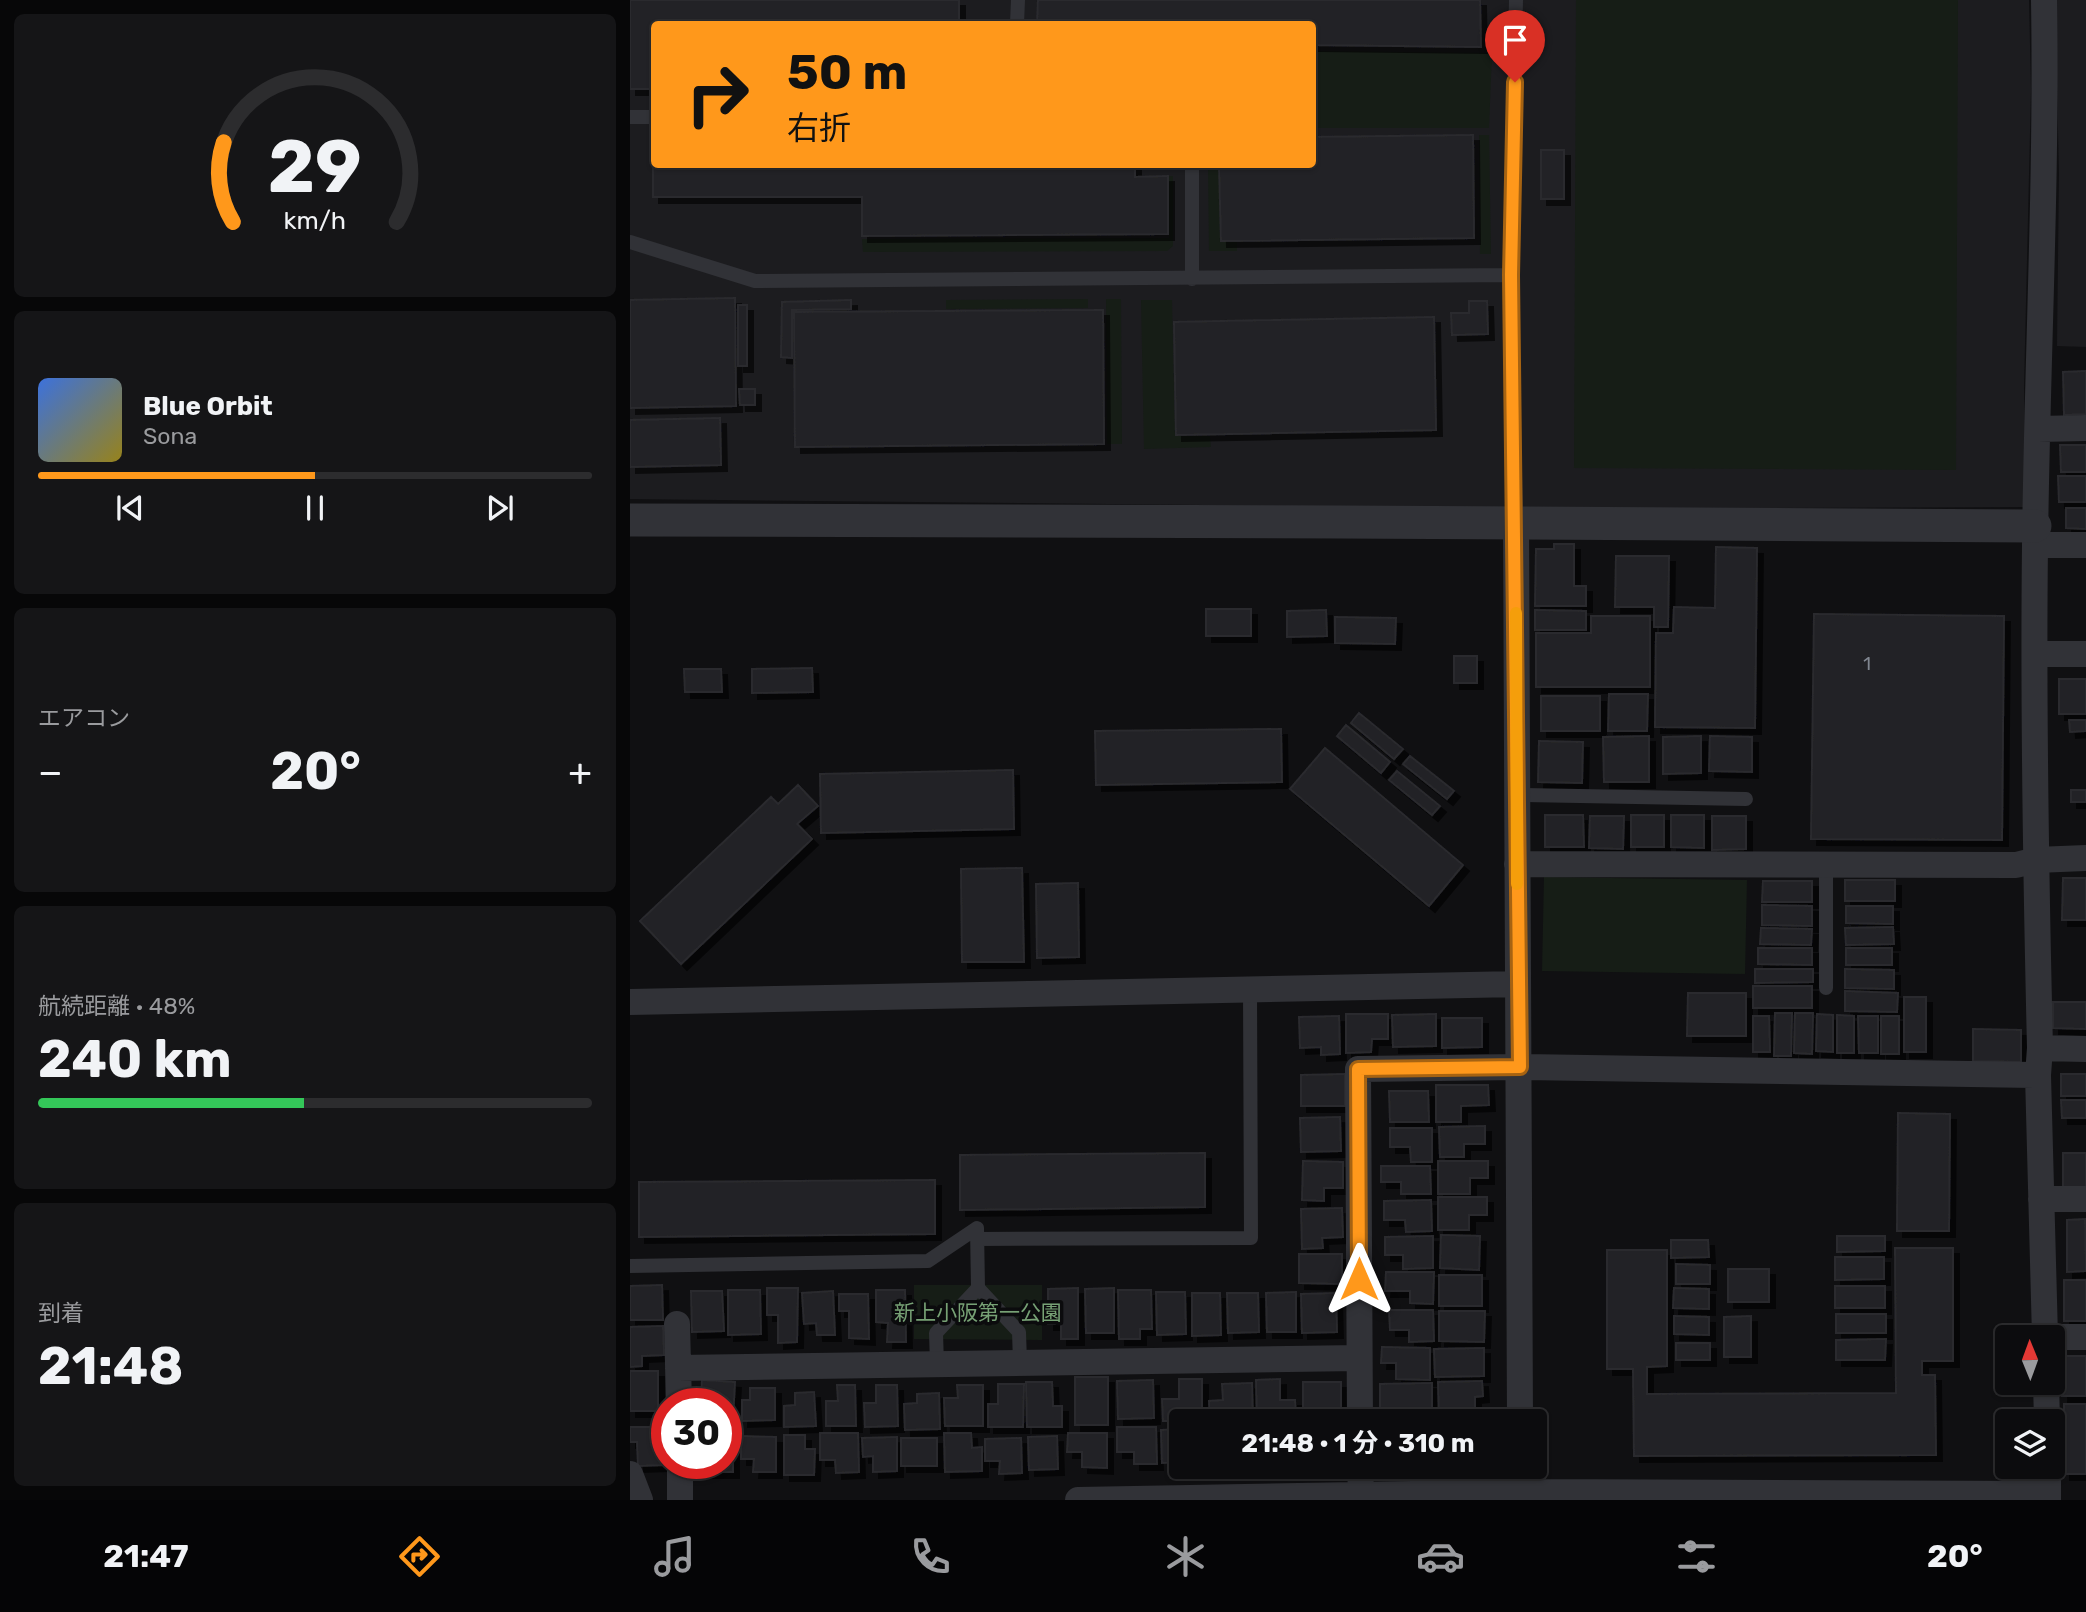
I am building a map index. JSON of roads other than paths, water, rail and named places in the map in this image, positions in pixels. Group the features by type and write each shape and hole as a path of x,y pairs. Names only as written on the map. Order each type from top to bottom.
{"street":[{"path":"2044,0 2046,95 2035,536 2036,860 2040,1048 2038,1076 2045,1325"},
{"path":"2038,429 2086,428"},
{"path":"630,520 1062,519 1516,525 2035,536 2086,545"},
{"path":"1516,525 1520,1409"},
{"path":"2036,654 2086,654"},
{"path":"1517,864 2016,864 2036,860 2086,858"},
{"path":"630,1002 1518,985"},
{"path":"2040,1048 2086,1049"},
{"path":"1360,1409 1358,1069 1520,1067 2038,1076"},
{"path":"2041,1199 2086,1199"},
{"path":"677,1324 679,1388"},
{"path":"2065,1337 2086,1338"},
{"path":"678,1368 1360,1357"},
{"path":"630,1474 640,1500"},
{"path":"680,1479 680,1500"},
{"path":"1360,1479 1361,1494"},
{"path":"1078,1500 1527,1488 1721,1496 2048,1497 2048,1479"}],"lane":[{"path":"1017,21 1018,0"},
{"path":"1516,0 1511,275 1516,525"},
{"path":"630,117 651,117"},
{"path":"1192,168 1192,279"},
{"path":"630,242 755,281 1511,275"},
{"path":"1517,794 1746,799"},
{"path":"1826,864 1826,988"},
{"path":"977,1239 1251,1238 1250,990"},
{"path":"630,1266 928,1261 977,1228 978,1289 1019,1332 1020,1362"},
{"path":"937,1364 936,1333 978,1289"}],"park label":[{"name":"新上小阪第一公園","path":"978,1312"}]}
